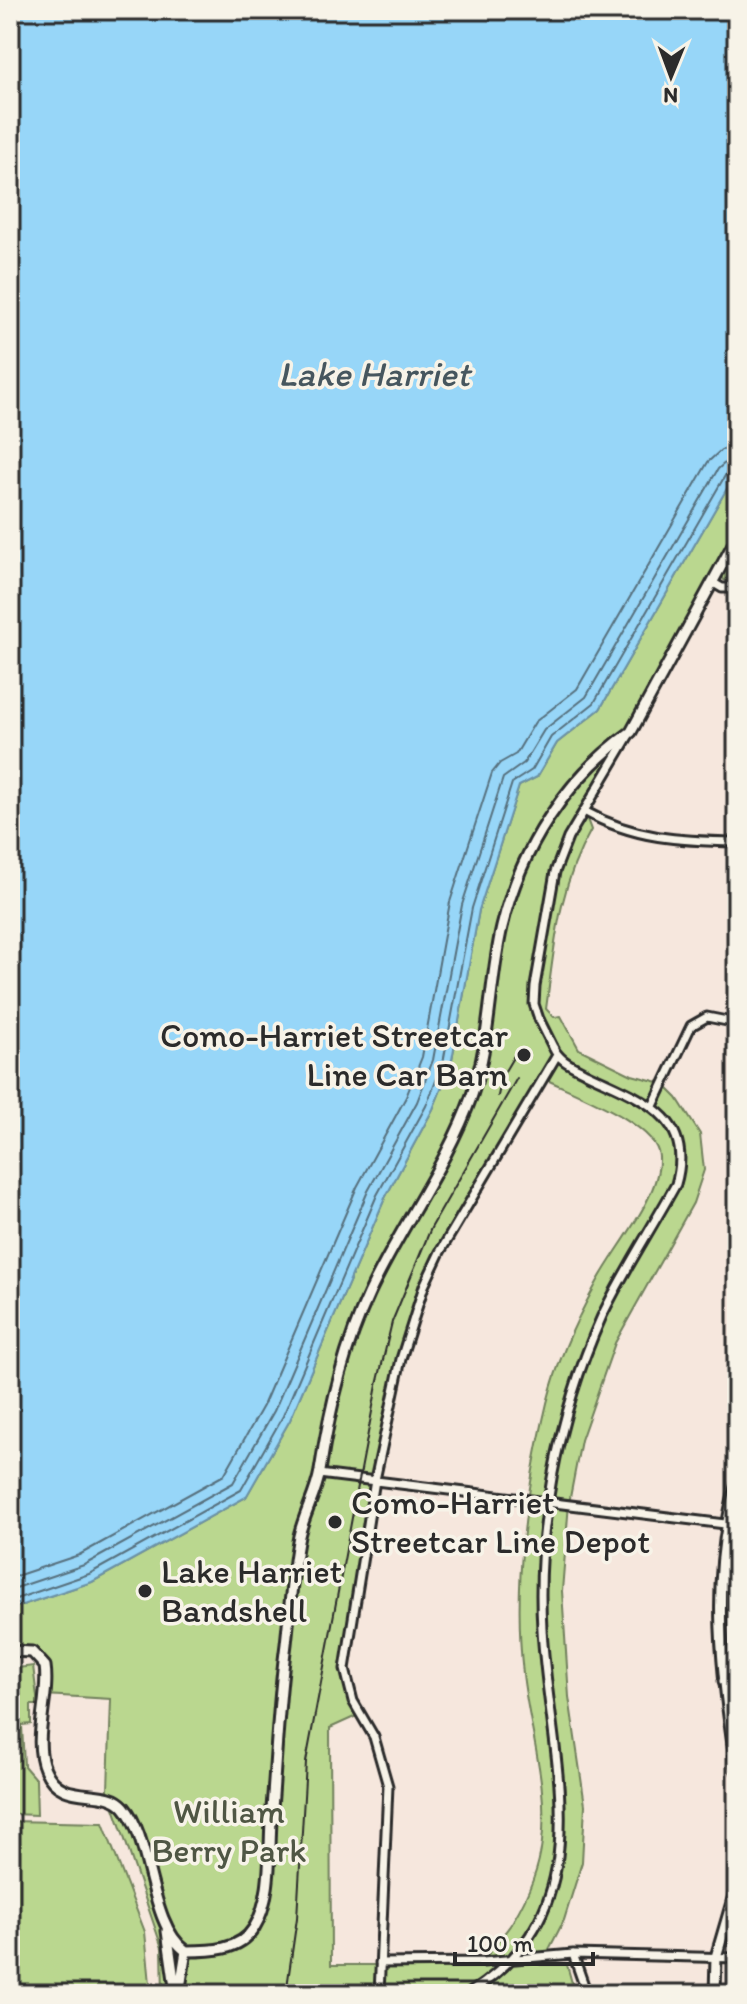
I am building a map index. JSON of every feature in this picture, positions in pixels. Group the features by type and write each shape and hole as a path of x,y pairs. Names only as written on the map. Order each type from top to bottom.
{"street":[{"path":"468,1994 512,1959 531,1934 553,1888 561,1847 563,1808 542,1629 541,1577 548,1501 561,1438 602,1316 676,1184 680,1168 677,1136 669,1121 653,1106 555,1051 539,1019 534,1004 549,890 568,838 631,732 737,537"},
{"path":"712,582 722,588 737,588"},
{"path":"10,1651 32,1652 45,1666 42,1757 49,1776 80,1796 106,1796 120,1803 129,1815 174,1940 186,1951 232,1946 253,1930 267,1875 281,1680 297,1548 319,1474 326,1430 352,1334 369,1294 460,1125 472,1095 486,1037 502,928 525,862 540,831 565,795 609,747 631,732"},
{"path":"584,811 642,836 673,842 737,842"},
{"path":"653,1106 691,1026 707,1017 737,1023"},
{"path":"379,1994 388,1786 374,1737 353,1701 345,1669 375,1480 401,1359 424,1286 446,1241 555,1051"},
{"path":"319,1474 725,1524"},
{"path":"737,1483 725,1524 719,1594 723,1681 737,1771"},
{"path":"723,1681 737,1682"},
{"path":"715,1994 716,1957 737,1885"},
{"path":"165,1919 177,1994"},
{"path":"177,1994 186,1951"},
{"path":"380,1963 573,1954 737,1958"},
{"path":"573,1954 587,1994"}],"green space":[{"name":"William Berry Park","path":"737,471 737,537 584,811 591,830 571,873 565,895 555,939 546,1009 554,1017 561,1016 579,1049 632,1075 662,1083 677,1098 700,1134 704,1170 693,1203 615,1343 581,1440 569,1503 562,1591 569,1697 585,1805 582,1862 564,1920 541,1965 567,1965 575,1994 163,1994 162,1948 108,1790 111,1699 45,1695 46,1671 38,1655 10,1651 10,1609 92,1582 246,1497 290,1420 385,1198 433,1109 451,1065 479,910 519,786 537,777 557,743 600,709","holes":["543,1078 629,1121 655,1145 659,1157 658,1173 644,1206 603,1272 567,1343 547,1403 533,1470 523,1538 520,1640 543,1800 538,1863 518,1912 483,1965 331,1965 330,1728 361,1714 345,1669 393,1394 424,1286"]},
{"path":"737,545 737,583 724,580 721,574"},
{"path":"33,1666 38,1705 31,1705 31,1724 22,1725 24,1766 36,1780 37,1815 10,1814 10,1669"},
{"path":"10,1821 103,1823 145,1932 151,1994 10,1994"}],"water":[{"name":"Lake Harriet","path":"10,10 737,10 737,471 600,709 557,743 537,777 519,786 479,910 451,1065 433,1109 385,1198 290,1420 246,1497 92,1582 10,1609"}],"tram line":[{"path":"498,1096 502,1076 515,1054"},
{"path":"286,1994 297,1918 306,1762 377,1385 392,1322 431,1228 517,1078"}],"place":[{"name":"Como-Harriet Streetcar Line Car Barn","path":"524,1055"},
{"name":"Como-Harriet Streetcar Line Depot","path":"335,1522"},
{"name":"Lake Harriet Bandshell","path":"145,1591"}]}
